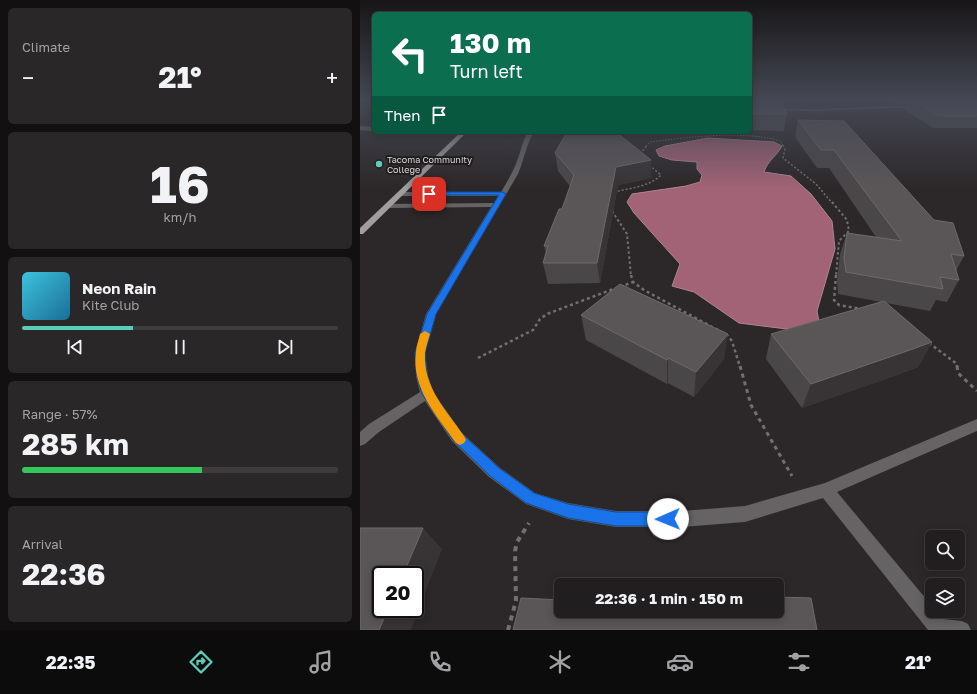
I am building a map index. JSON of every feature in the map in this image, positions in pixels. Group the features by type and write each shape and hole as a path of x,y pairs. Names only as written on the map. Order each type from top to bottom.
{"main road":[{"path":"360,232 462,134"}],"lane":[{"path":"530,134 525,142 521,159 515,174 431,314 420,353 422,376 428,394 457,437 494,472 531,499 568,511 616,519 682,519 745,514 826,490 977,425"},
{"path":"401,194 503,194"},
{"path":"465,205 473,194"},
{"path":"388,206 496,205"},
{"path":"360,440 374,428 428,394"},
{"path":"826,490 940,629 962,630"}],"path":[{"path":"640,157 640,151 650,142 702,136 766,137 781,141 786,149 783,158 816,184 847,220 849,232 839,241 834,300 839,305 866,310"},
{"path":"614,192 646,184 659,178 661,175 659,172 648,164"},
{"path":"612,210 627,234 630,271 633,282 644,290 718,329 727,335 732,341 751,405 804,496"},
{"path":"478,358 533,330 540,319 547,314 633,282"},
{"path":"926,342 957,364 958,373 977,390"},
{"path":"508,630 516,601 514,568 517,542 542,502"}],"shaded area":[{"path":"708,138 774,142 782,146 768,164 764,172 791,176 811,194 832,221 835,249 817,311 820,327 787,329 739,323 694,292 672,286 680,264 634,213 627,202 632,194 686,186 700,182 702,175 697,169 697,162 672,160 659,156 656,150 665,146"}],"building":[{"path":"805,129 852,129 934,220 953,223 964,256 951,254 959,280 940,277 943,289 846,272 844,258 847,233 902,241 834,150 821,150"},
{"path":"566,134 618,134 651,160 616,167 597,263 543,263 548,246 544,246 559,209 562,209 574,175 555,153"},
{"path":"620,284 728,334 696,372 668,358 667,360 581,315"},
{"path":"884,301 932,342 811,384 771,334"},
{"path":"360,528 423,528 407,566 372,566 372,618 384,618 379,630 360,630"},
{"path":"784,597 811,598 817,630 513,630 521,598 554,600 554,618 784,618"}],"slow traffic":[{"path":"425,334 420,353 422,376 428,394 460,440"}],"place":[{"name":"Tacoma Community College","path":"379,164"}],"route":[{"path":"429,194 503,194 431,314 420,353 422,376 428,394 457,437 494,472 531,499 568,511 616,519 668,519"}]}
